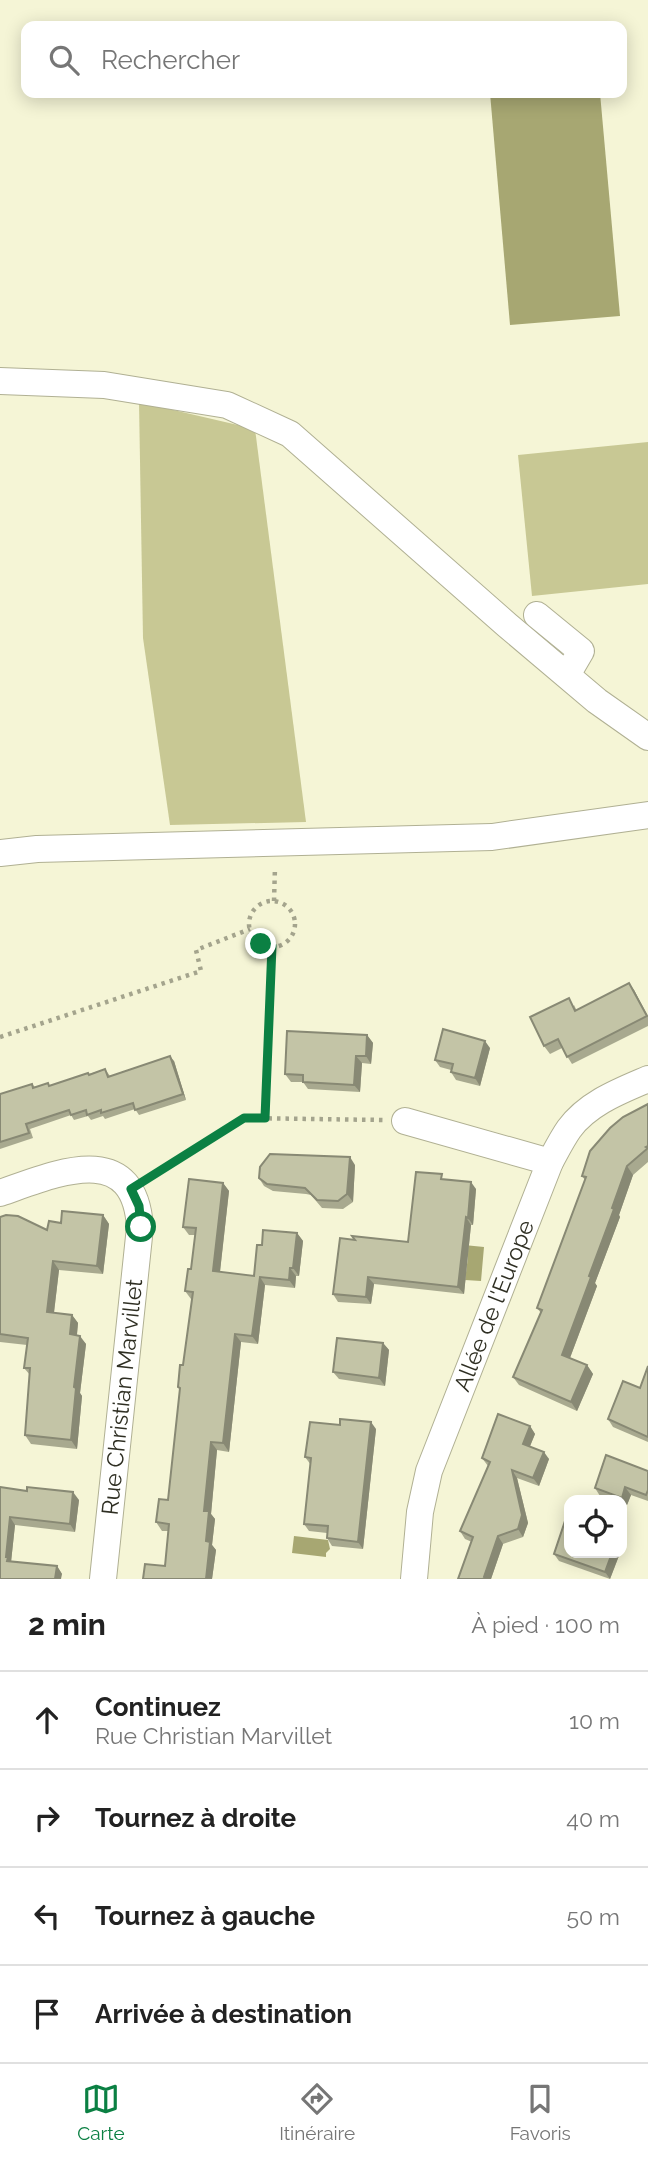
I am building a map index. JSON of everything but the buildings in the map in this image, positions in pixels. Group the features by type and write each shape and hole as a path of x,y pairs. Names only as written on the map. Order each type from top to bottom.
{"street":[{"path":"0,381 104,386 227,405 290,434 567,676 648,737"},
{"path":"537,615 581,652 567,676"},
{"path":"0,852 492,836 648,816"},
{"name":"Allée de l'Europe","path":"414,1579 423,1491 429,1471 550,1162 570,1128 587,1110 648,1079"},
{"path":"405,1121 550,1162"},
{"path":"0,1193 67,1171 84,1169 102,1170 117,1177 131,1189"},
{"name":"Rue Christian Marvillet","path":"103,1579 141,1227 139,1206 131,1189"}],"path":[{"path":"274,901 276,842"},
{"path":"274,901 287,906 292,912 295,926 293,934 282,944 261,944 250,929 250,918 258,906 265,902 274,901"},
{"path":"0,1037 201,971 197,950 250,929"},
{"path":"265,1118 272,946"},
{"path":"131,1189 244,1118 405,1121"}],"shaded area":[{"path":"490,98 600,98 620,316 510,325"},
{"path":"139,402 255,429 306,822 170,825 143,638"},
{"path":"648,442 648,584 532,596 518,455"},
{"path":"464,1245 484,1247 481,1281 465,1280 468,1257"},
{"path":"294,1536 328,1540 330,1549 326,1557 292,1553"}],"route":[{"path":"141,1227 139,1206 131,1189 244,1118 265,1118 272,946 261,944"}]}
